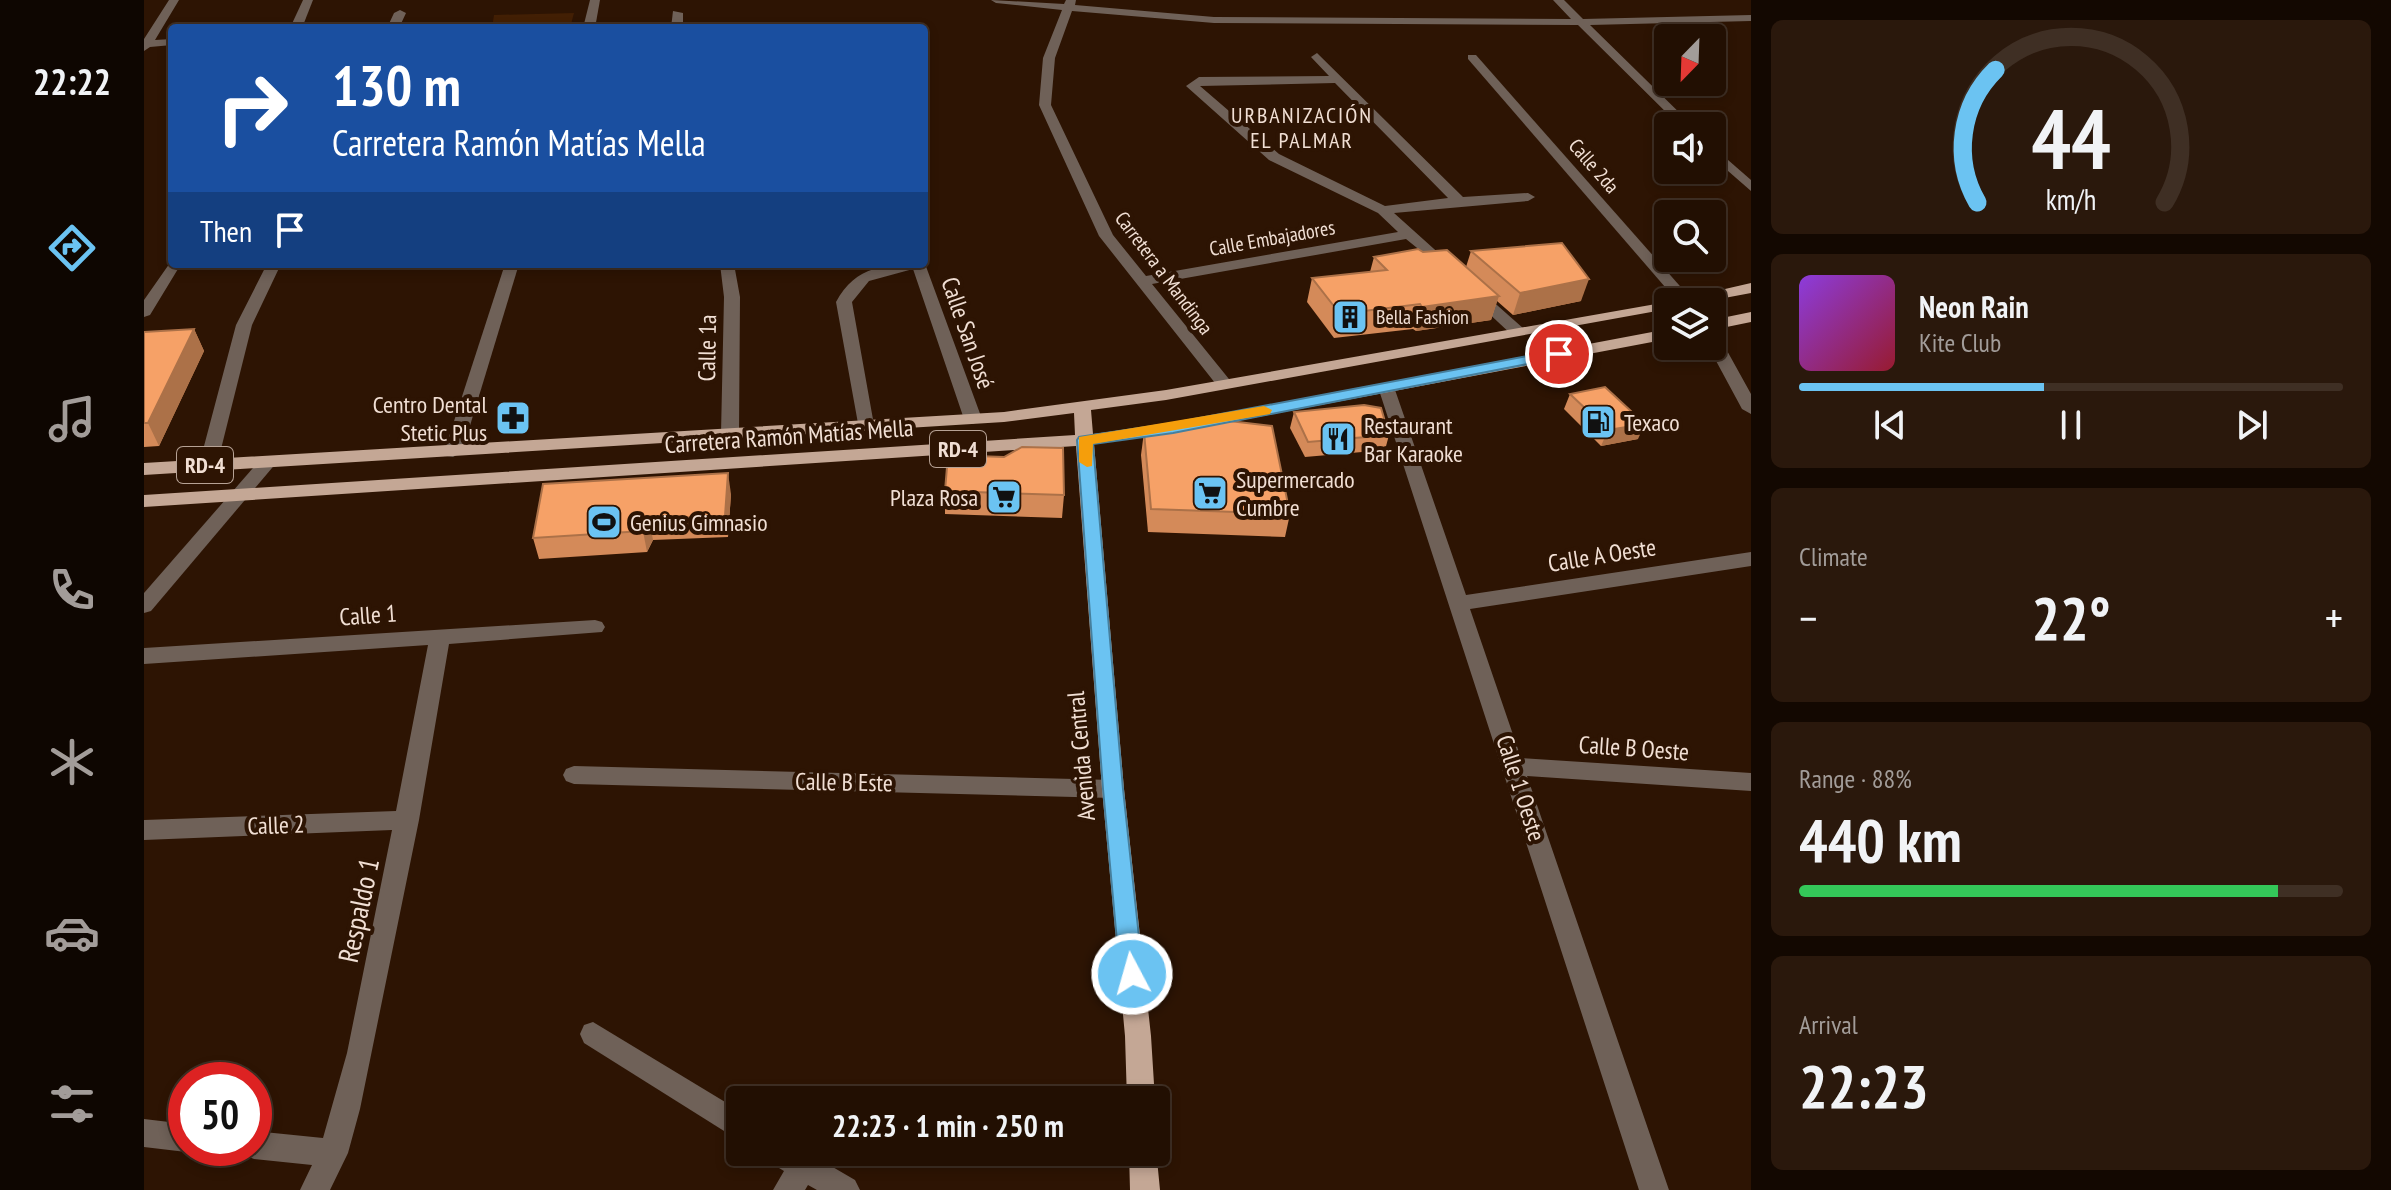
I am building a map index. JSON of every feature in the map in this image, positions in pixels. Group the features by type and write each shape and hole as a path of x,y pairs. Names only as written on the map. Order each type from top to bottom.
{"main road":[{"path":"1726,293 1751,288"},
{"name":"Carretera Ramón Matías Mella","path":"144,469 973,419 1082,408 1654,307"},
{"path":"1726,322 1751,317"},
{"name":"Carretera Ramón Matías Mella","path":"144,501 1085,440 1173,428 1654,337"},
{"name":"Avenida Central","path":"1082,408 1140,1086"},
{"path":"1144,1166 1145,1190"}],"street":[{"path":"145,45 174,0"},
{"path":"298,24 308,0"},
{"path":"590,24 595,0"},
{"path":"996,0 1069,4 1165,18 1422,15 1578,22 1751,18"},
{"path":"1558,0 1672,112"},
{"name":"Carretera a Mandinga","path":"1069,4 1049,58 1045,105 1106,236 1225,384"},
{"path":"1695,9 1705,18"},
{"path":"395,24 400,13"},
{"path":"677,13 677,24"},
{"path":"145,45 168,42"},
{"path":"1317,57 1459,201"},
{"name":"Calle 2da","path":"1472,57 1672,288"},
{"path":"1337,79 1199,81 1192,86 1274,157 1383,210 1518,332"},
{"path":"1726,163 1751,187"},
{"path":"1383,210 1528,197"},
{"name":"Calle Embajadores","path":"1141,281 1410,234"},
{"path":"144,312 172,268"},
{"path":"208,465 244,325 272,268"},
{"path":"453,452 511,268"},
{"name":"Calle 1a","path":"728,268 732,297 730,433"},
{"path":"865,425 844,302 851,286 873,272 894,268"},
{"name":"Calle San José","path":"917,268 973,419"},
{"path":"1724,360 1751,409"},
{"name":"Calle 1 Oeste","path":"1386,387 1461,603 1654,1190"},
{"path":"144,606 266,464"},
{"name":"Calle A Oeste","path":"1461,603 1751,559"},
{"name":"Calle 1","path":"144,656 595,627"},
{"name":"Respaldo 1","path":"315,1190 334,1153 351,1095 407,820 440,637"},
{"name":"Calle B Oeste","path":"1513,766 1751,782"},
{"name":"Calle B Este","path":"574,775 1113,789"},
{"name":"Calle 2","path":"144,830 407,820"},
{"path":"593,1034 726,1118"},
{"path":"144,1133 168,1136"},
{"path":"272,1147 334,1153"},
{"path":"790,1170 845,1190"}],"shaded area":[{"path":"574,13 571,24 493,24 494,15"}],"building":[{"path":"1562,243 1589,279 1520,293 1471,251"},
{"path":"1418,249 1423,252 1447,250 1499,296 1340,314 1312,278 1387,270 1374,257"},
{"path":"194,329 148,423 144,423 144,332"},
{"path":"1605,387 1645,424 1608,430 1570,394"},
{"path":"1364,405 1381,408 1389,435 1308,442 1294,412"},
{"name":"Supermercado Cumbre","path":"1221,420 1272,426 1290,514 1151,509 1144,432 1180,422 1204,424"},
{"path":"1022,447 1063,448 1064,495 945,491 948,455 1004,457"},
{"path":"728,473 725,516 649,519 643,531 533,538 543,484"}],"slow traffic":[{"path":"1087,462 1085,440 1173,428 1264,410"}],"place":[{"name":"Bella Fashion","path":"1350,317"},
{"name":"Centro Dental Stetic Plus","path":"513,418"},
{"name":"Texaco","path":"1598,422"},
{"name":"Restaurant Bar Karaoke","path":"1338,439"},
{"name":"Supermercado Cumbre","path":"1210,493"},
{"name":"Plaza Rosa","path":"1004,497"},
{"name":"Genius Gimnasio","path":"604,522"}],"district":[{"name":"URBANIZACIÓN EL PALMAR","path":"1302,128"}],"route":[{"path":"1132,974 1113,789 1085,440 1173,428 1559,354"}]}
